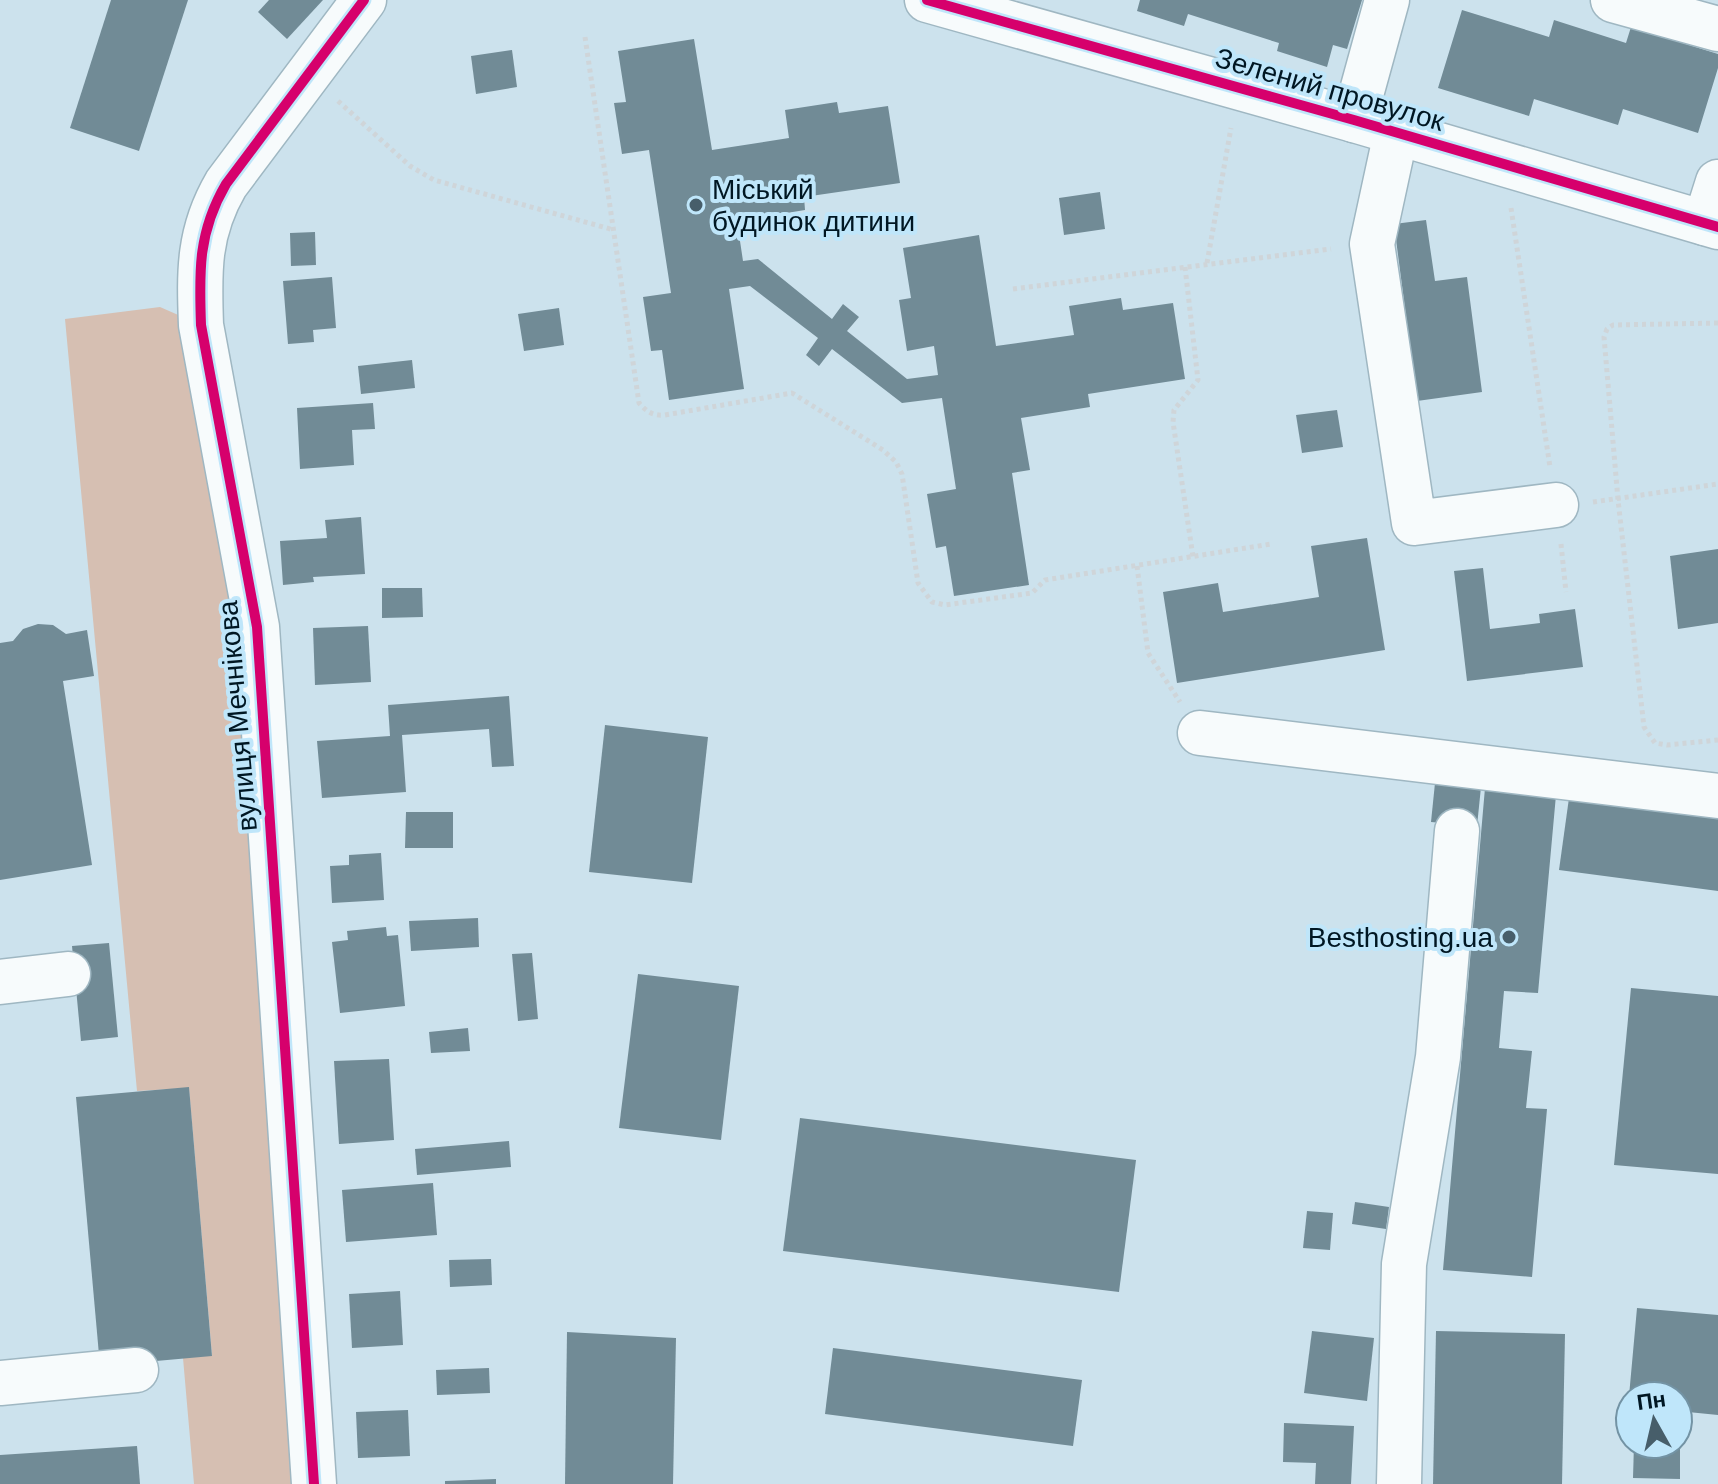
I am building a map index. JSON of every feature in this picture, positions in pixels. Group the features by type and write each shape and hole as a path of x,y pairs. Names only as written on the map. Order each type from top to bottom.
{"street":[{"name":"вулиця Мечнікова","path":"314,1484 257,627 201,325 199,284 204,233 213,206 364,0"},
{"name":"Зелений провулок","path":"927,0 1354,120 1711,225"},
{"path":"1354,120 1387,0"},
{"path":"1613,0 1718,29"},
{"path":"1396,133 1372,244 1414,523 1556,505"},
{"path":"1711,225 1718,182"},
{"path":"1200,733 1718,796"},
{"path":"1399,1484 1404,1264 1438,1057 1457,831"},
{"path":"0,982 68,974"},
{"path":"0,1383 136,1370"}],"path":[{"path":"585,37 639,403 645,409 656,415 665,415 792,393 883,450 896,462 902,474 918,583 932,602 945,605 1032,593 1045,580 1271,544"},
{"path":"308,74 410,166 434,180 614,230"},
{"path":"1207,264 1239,87"},
{"path":"1504,164 1556,505 1566,592"},
{"path":"1013,289 1372,244"},
{"path":"1185,267 1198,380 1174,410 1173,422 1193,557"},
{"path":"1718,323 1613,325 1604,337 1618,500 1644,727 1655,743 1667,745 1718,740"},
{"path":"1556,505 1618,500 1718,484"},
{"path":"1137,566 1148,653 1200,733"}],"shaded area":[{"path":"160,307 201,325 252,589 314,1484 194,1484 183,1358 212,1355 189,1088 137,1091 65,319"}],"building":[{"path":"111,0 188,0 139,151 70,128"},
{"path":"269,0 323,0 287,39 258,12"},
{"path":"1140,0 1362,0 1347,49 1333,45 1327,67 1277,51 1279,43 1188,14 1184,26 1137,11"},
{"path":"1462,10 1549,37 1554,20 1626,43 1631,27 1718,54 1718,68 1698,133 1623,109 1618,125 1534,99 1529,116 1438,88"},
{"path":"694,39 712,150 789,138 785,110 837,102 839,113 888,106 900,183 804,197 805,210 737,221 743,261 758,259 832,319 843,304 859,317 847,331 907,379 938,375 934,346 907,351 899,300 911,298 903,248 979,235 996,346 1074,335 1069,306 1121,298 1123,310 1173,303 1185,379 1088,394 1090,407 1021,418 1030,470 1012,473 1029,585 954,596 946,546 936,548 927,494 956,489 942,398 902,403 832,349 819,366 806,355 818,338 750,286 729,289 744,389 669,400 662,350 651,351 643,297 671,293 649,150 622,154 614,103 626,102 618,51"},
{"path":"512,50 517,87 476,94 471,56"},
{"path":"1100,192 1105,229 1064,235 1059,198"},
{"path":"1426,220 1435,281 1467,277 1482,392 1417,401 1394,224"},
{"path":"315,232 316,265 291,266 290,233"},
{"path":"332,277 336,328 313,330 314,342 288,344 283,281"},
{"path":"559,308 564,345 524,351 518,314"},
{"path":"412,360 415,388 361,394 358,366"},
{"path":"373,403 375,429 352,430 354,465 300,469 297,408"},
{"path":"1337,410 1343,447 1302,453 1296,415"},
{"path":"361,517 365,574 313,577 314,582 283,585 280,541 327,538 325,520"},
{"path":"1367,538 1385,650 1177,683 1163,592 1218,583 1223,612 1319,597 1311,546"},
{"path":"1718,549 1718,623 1678,629 1670,556"},
{"path":"1483,568 1490,629 1540,623 1539,614 1575,609 1583,667 1467,681 1454,571"},
{"path":"382,588 422,588 423,617 382,618"},
{"path":"38,624 53,625 66,634 87,630 94,676 63,681 92,865 0,880 0,643 13,641 23,629"},
{"path":"368,626 371,682 315,685 313,628"},
{"path":"509,696 514,766 492,767 489,729 402,735 406,792 322,798 317,741 390,736 388,705"},
{"path":"605,725 708,737 692,883 589,872"},
{"path":"1435,783 1481,787 1477,826 1431,822"},
{"path":"1485,788 1556,795 1538,993 1504,991 1499,1048 1532,1051 1526,1108 1547,1109 1532,1277 1443,1270"},
{"path":"1569,798 1718,816 1718,891 1559,870"},
{"path":"406,812 453,812 453,848 405,848"},
{"path":"381,853 384,900 332,903 330,866 349,865 349,855"},
{"path":"478,918 479,947 411,951 409,921"},
{"path":"386,927 387,936 398,935 405,1006 340,1013 332,942 348,940 347,931"},
{"path":"109,943 118,1037 81,1041 72,946"},
{"path":"532,953 538,1019 518,1021 512,954"},
{"path":"638,974 739,986 721,1140 619,1128"},
{"path":"1631,988 1718,996 1718,1174 1614,1165"},
{"path":"468,1028 470,1051 431,1053 429,1032"},
{"path":"389,1059 394,1140 339,1144 334,1061"},
{"path":"189,1087 212,1356 100,1366 76,1097"},
{"path":"800,1118 1136,1160 1119,1292 783,1251"},
{"path":"509,1141 511,1167 417,1175 415,1149"},
{"path":"433,1183 437,1235 346,1242 342,1190"},
{"path":"1355,1202 1389,1207 1386,1229 1352,1224"},
{"path":"1307,1211 1333,1213 1330,1250 1303,1248"},
{"path":"491,1259 492,1285 450,1287 449,1260"},
{"path":"400,1291 403,1345 352,1348 349,1294"},
{"path":"1637,1308 1718,1315 1718,1415 1694,1413 1694,1380 1630,1380"},
{"path":"1312,1331 1374,1338 1367,1401 1304,1393"},
{"path":"1436,1331 1565,1334 1562,1484 1433,1484"},
{"path":"567,1332 676,1338 673,1484 565,1484"},
{"path":"833,1348 1082,1380 1073,1446 825,1414"},
{"path":"489,1368 490,1393 437,1395 436,1370"},
{"path":"408,1410 410,1456 358,1458 356,1412"},
{"path":"1284,1423 1354,1426 1351,1484 1315,1484 1316,1463 1283,1462"},
{"path":"137,1446 140,1484 0,1484 0,1455"},
{"path":"1634,1460 1680,1460 1680,1479 1633,1478"},
{"path":"496,1479 496,1484 445,1484 445,1481"}],"cycle path":[{"path":"314,1484 257,627 201,325 200,287 205,235 226,184 364,0"},
{"path":"927,0 1354,120 1718,227"}],"place":[{"name":"Міський будинок дитини","path":"696,205"},
{"name":"Besthosting.ua","path":"1509,937"}]}
